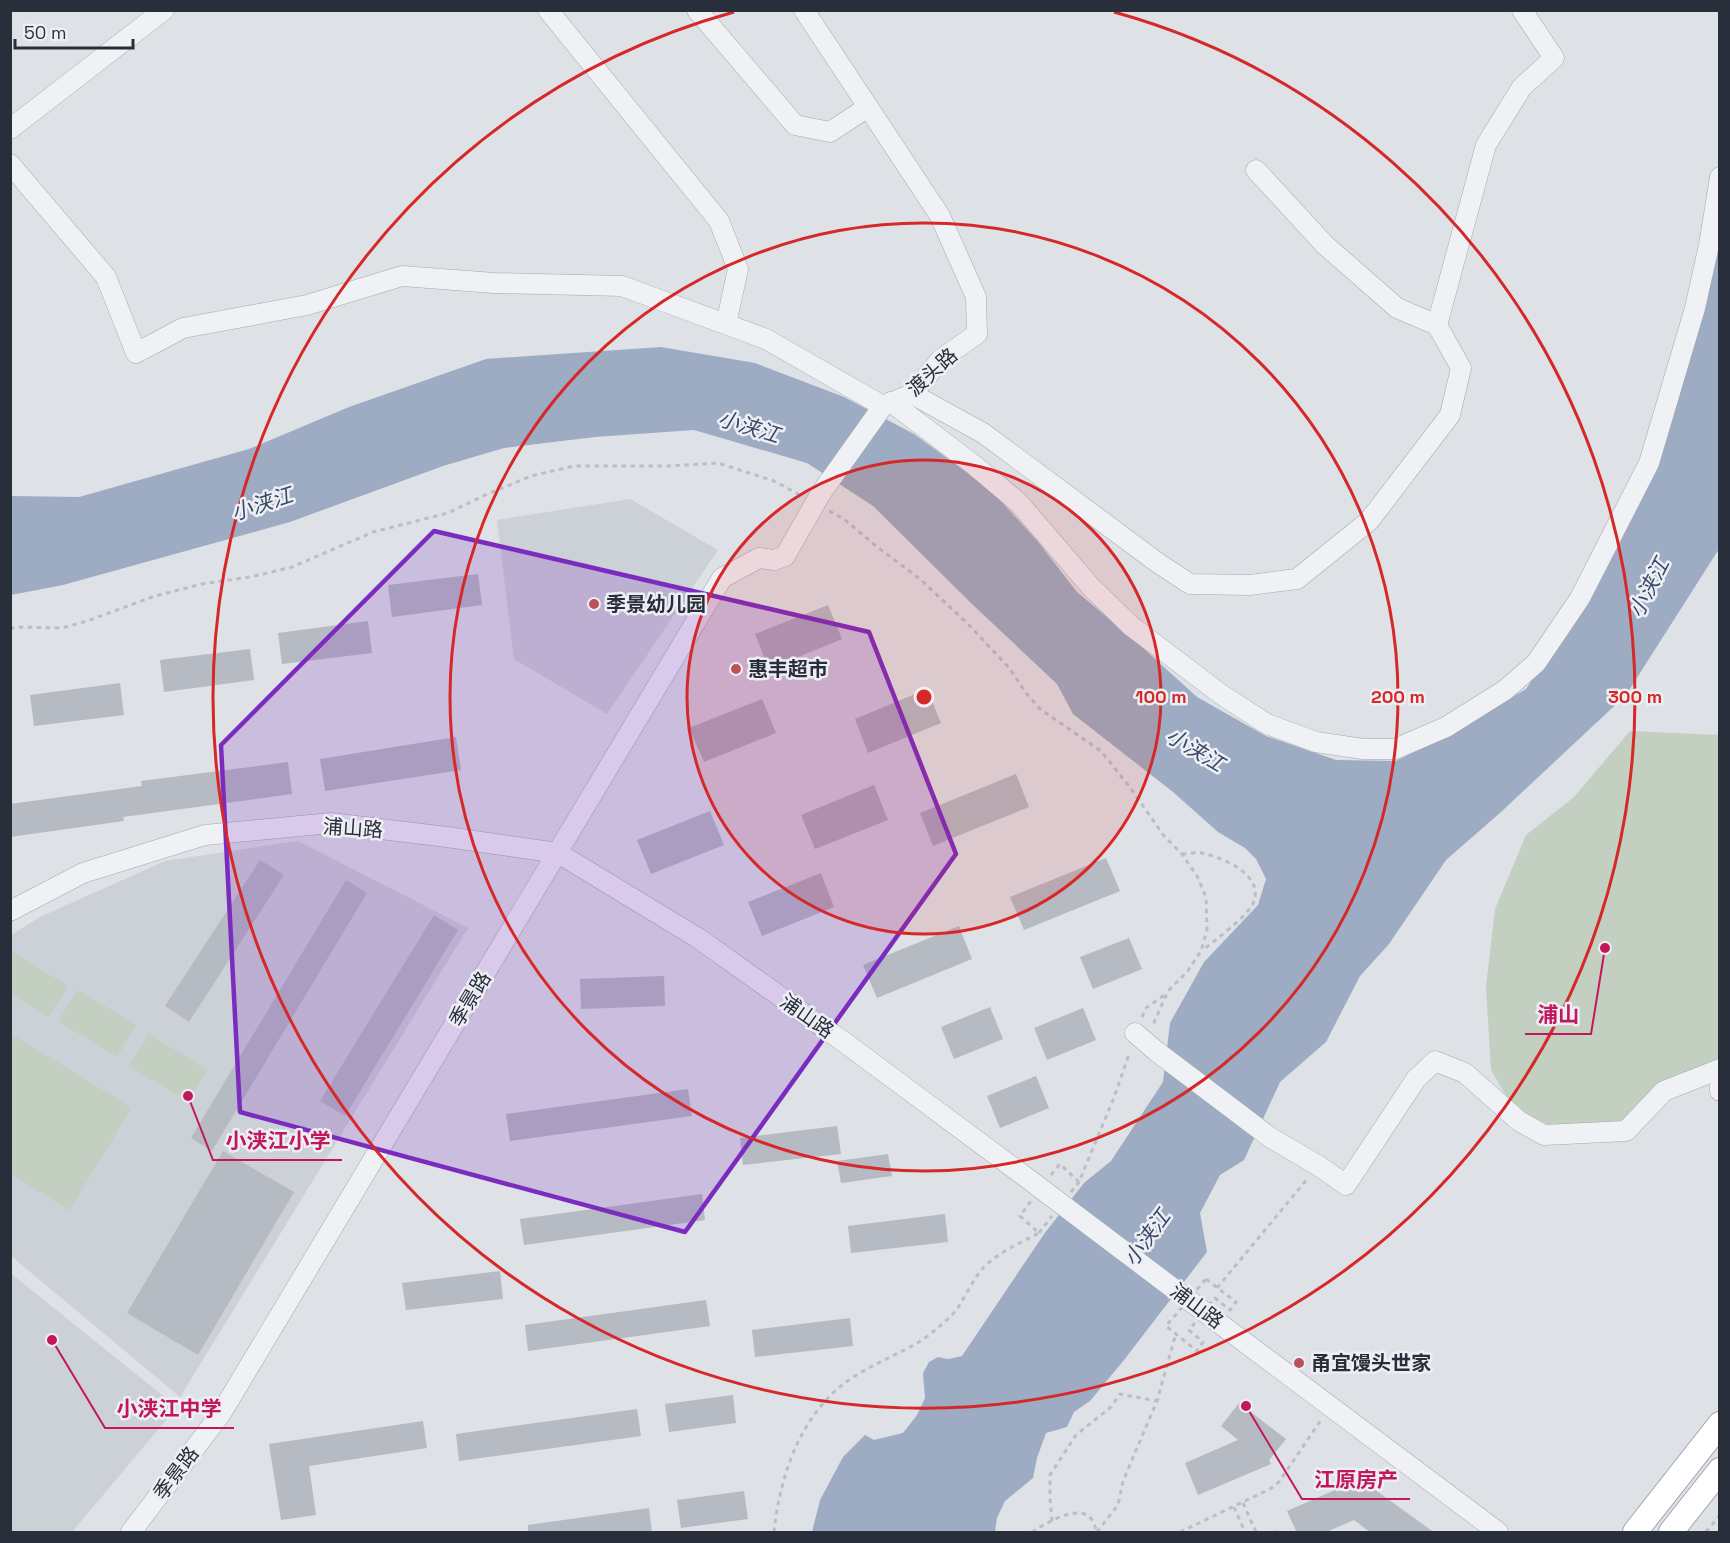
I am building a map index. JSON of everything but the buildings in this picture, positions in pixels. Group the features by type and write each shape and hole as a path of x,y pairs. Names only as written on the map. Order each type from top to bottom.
{"main road":[{"path":"1635,1533 1719,1424"},
{"path":"1671,1533 1719,1470"}],"street":[{"path":"10,129 164,10"},
{"path":"548,10 719,221 738,269 726,324"},
{"path":"697,10 795,125 830,132 868,106 804,10"},
{"path":"1437,325 1486,145 1522,87 1554,58 1522,10"},
{"name":"渡头路","path":"818,498 887,404 912,394 941,359 977,334 976,297 940,216 868,106"},
{"path":"10,164 106,277 136,353 183,328 307,305 402,276 495,283 622,286 766,339 887,404 974,465 1018,502 1091,587 1123,618 1222,695 1267,724 1316,742 1363,749 1395,749 1446,727 1505,690 1536,663 1580,598 1649,463 1695,308 1719,177"},
{"path":"912,394 983,433 1158,563 1190,584 1250,585 1298,579 1369,520 1449,416 1461,368 1437,325 1397,308 1325,245 1256,170"},
{"name":"季景路","path":"131,1533 220,1414 722,578 759,558 774,560 786,556 818,498"},
{"name":"浦山路","path":"10,911 83,873 205,835 331,823 447,837 558,854 698,938 844,1042 1498,1533"},
{"path":"1145,1042 1271,1138 1346,1185 1416,1078 1436,1061 1465,1074 1519,1121 1544,1135 1626,1131 1664,1091 1719,1069"},
{"path":"1719,1084 1719,1091"}],"path":[{"path":"10,629 17,627 62,628 155,596 202,584 250,577 292,567 374,532 448,513 531,476 574,466 666,466 718,463 818,498 920,579 969,625 1010,669 1040,709 1101,752 1197,876 1206,897 1207,929 1201,951"},
{"path":"1145,1042 1146,1008 1168,992 1187,972 1201,951 1243,915 1254,902 1255,886 1246,874 1228,862 1198,852 1182,854"},
{"path":"1145,1042 1168,992"},
{"path":"774,1533 777,1507 792,1454 817,1411 854,1376 920,1342 955,1311 983,1268 1000,1255 1039,1233 1020,1216 1060,1164 1079,1182 1133,1045 1145,1042"},
{"path":"1218,1288 1319,1166"},
{"path":"1166,1326 1197,1351 1203,1341 1189,1330 1204,1311 1215,1298 1230,1310 1236,1302 1206,1279"},
{"path":"1097,1532 1118,1505 1123,1481 1157,1401 1176,1333"},
{"path":"1052,1521 1050,1475 1076,1435 1111,1407 1120,1394 1157,1401"},
{"path":"1180,1533 1243,1503 1279,1482 1294,1457 1331,1407"},
{"path":"1243,1503 1256,1533"},
{"path":"1234,1507 1245,1533"},
{"path":"1032,1533 1052,1521 1080,1513 1088,1516 1097,1532"},
{"path":"1706,1533 1719,1515"}],"highlighted area":[{"path":"434,531 869,632 956,854 685,1232 240,1112 221,745"}],"shaded area":[{"name":"季景幼儿园","path":"630,499 718,550 607,714 514,659 497,520"},
{"path":"298,841 468,928 180,1397 11,1256 11,935 42,916 165,861"},
{"path":"10,1273 177,1407 72,1532 11,1532"}],"green space":[{"path":"1630,731 1719,735 1719,1059 1660,1084 1616,1129 1555,1128 1512,1106 1491,1070 1486,987 1495,909 1526,835 1574,797"},
{"path":"11,951 68,986 48,1017 11,994"},
{"path":"78,990 136,1025 117,1057 58,1021"},
{"path":"10,1033 132,1108 69,1210 11,1174"},
{"path":"149,1034 207,1070 188,1101 129,1066"}],"water":[{"name":"小浃江","path":"1719,222 1719,549 1626,695 1446,860 1389,944 1360,976 1326,1042 1280,1082 1244,1160 1220,1175 1200,1213 1207,1252 1090,1401 1074,1412 1067,1427 1046,1433 1033,1478 1005,1501 997,1518 995,1532 812,1532 820,1500 843,1457 865,1435 874,1440 903,1433 917,1415 925,1398 923,1373 929,1362 938,1357 948,1359 962,1356 1044,1234 1084,1183 1111,1161 1163,1082 1170,1023 1204,962 1258,905 1266,879 1256,859 1245,848 1218,832 1173,792 1073,714 1057,684 873,506 807,463 694,430 595,437 504,448 443,466 290,522 63,585 11,595 11,496 79,497 249,449 349,407 486,359 661,347 755,363 844,397 914,434 991,490 1039,543 1077,592 1197,697 1266,736 1336,760 1396,761 1458,729 1526,689 1588,597 1655,464"}],"place":[{"name":"季景幼儿园","path":"594,604"},
{"name":"惠丰超市","path":"736,669"},
{"name":"浦山","path":"1605,948"},
{"name":"小浃江小学","path":"188,1096"},
{"name":"小浃江中学","path":"52,1340"},
{"name":"甬宜馒头世家","path":"1299,1363"},
{"name":"江原房产","path":"1246,1406"}]}
